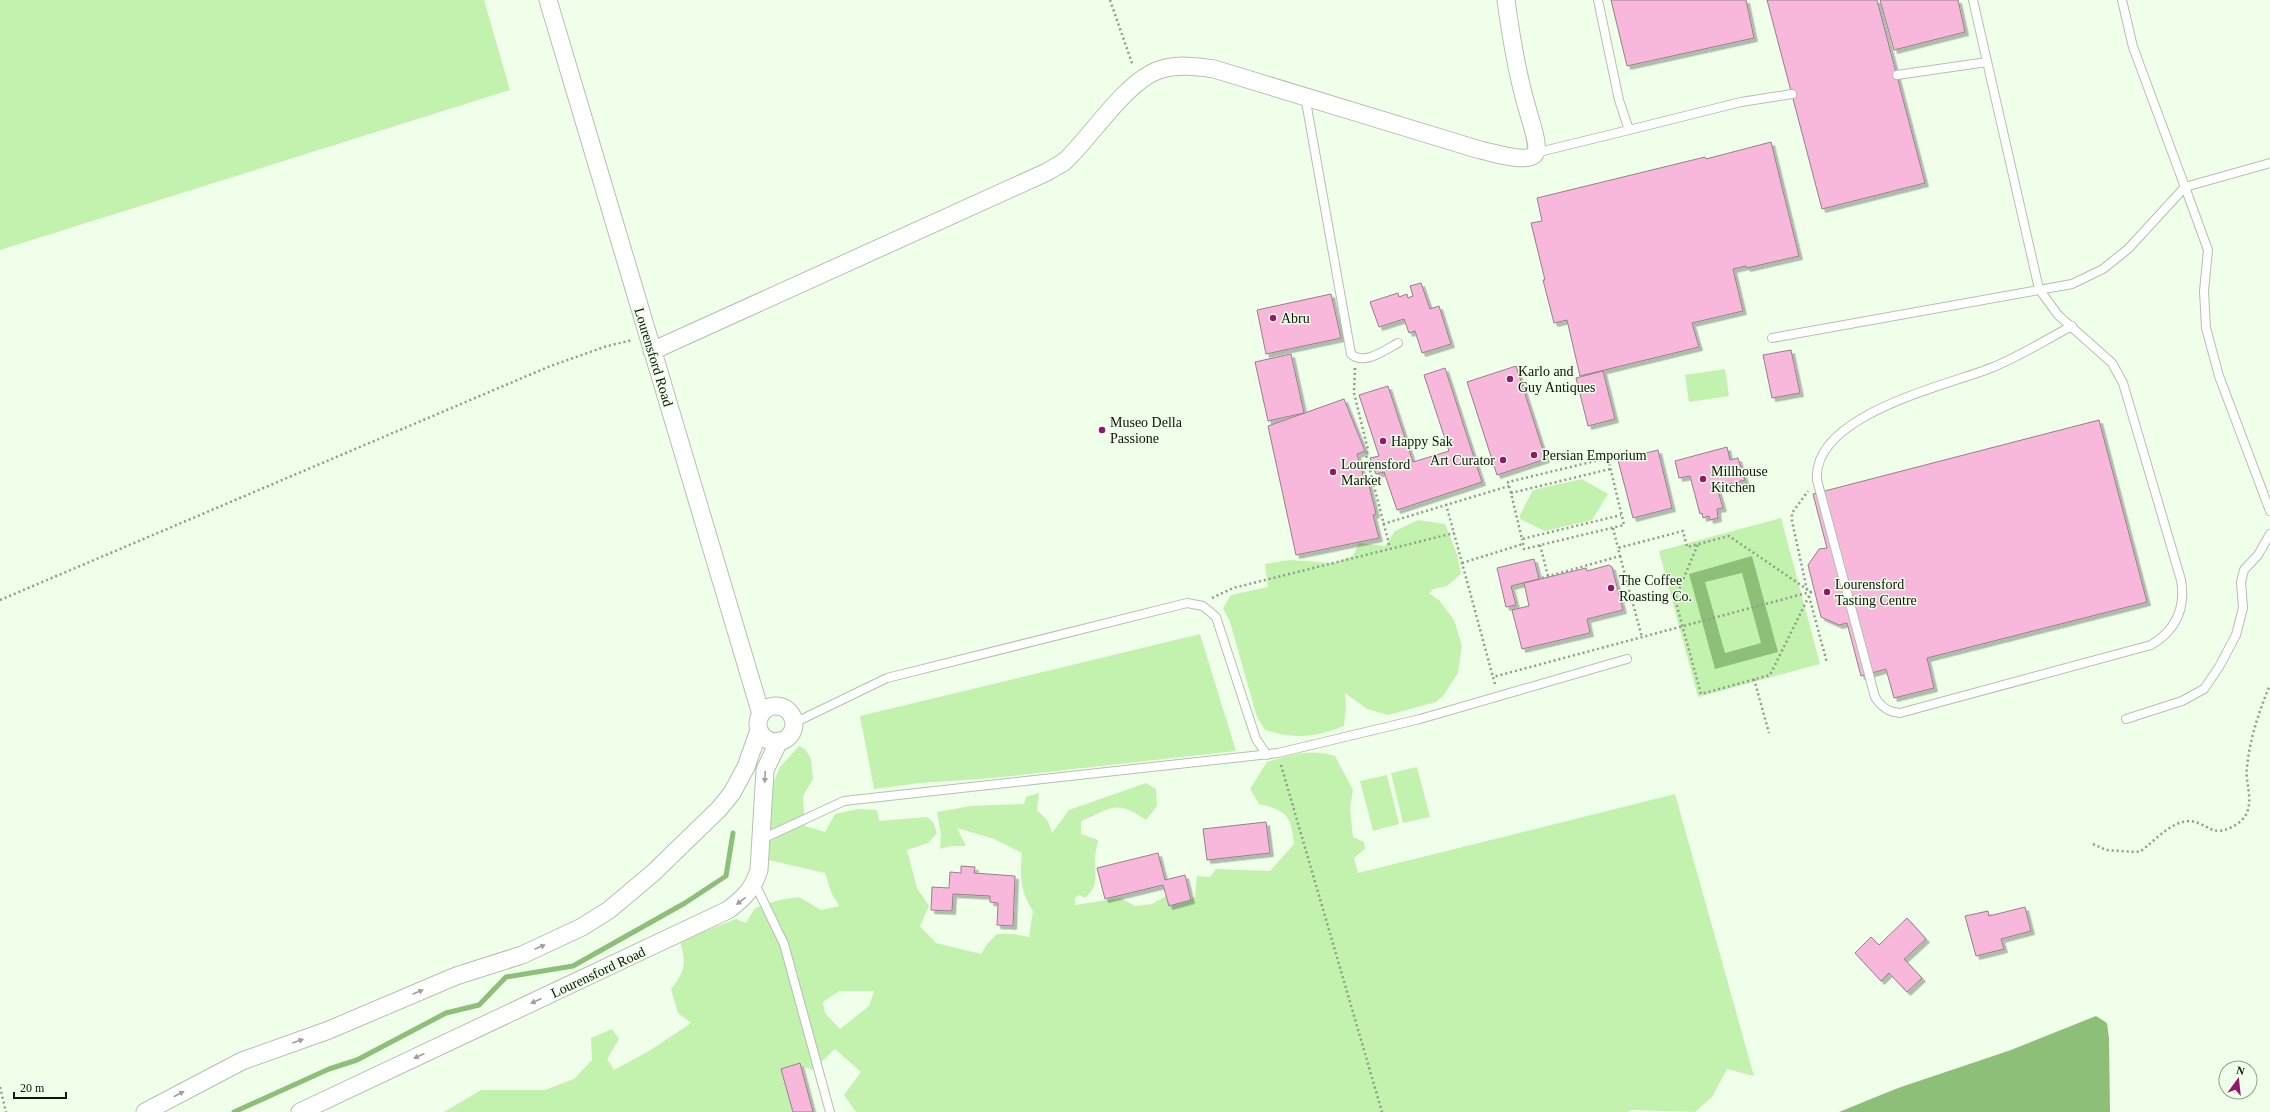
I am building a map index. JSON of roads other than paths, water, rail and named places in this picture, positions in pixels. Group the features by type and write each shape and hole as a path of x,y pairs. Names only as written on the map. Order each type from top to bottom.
{"street":[{"name":"Lourensford Road","path":"548,0 650,343 760,722"},
{"path":"650,343 1047,172 1064,162 1113,108 1141,81 1159,70 1191,66 1214,69 1480,150 1527,158 1535,153 1535,141 1521,90 1506,0"},
{"path":"145,1112 242,1061 329,1030 456,976 522,955 582,927 609,910 653,872 719,809 732,793 746,767 760,722 766,709 780,707 787,710 794,723 792,731 787,738 780,741 771,741 764,737 760,722"},
{"name":"Lourensford Road","path":"300,1112 715,917 728,910 747,896 755,884 761,857 765,770 780,741"}],"lane":[{"path":"1598,0 1620,100 1629,130"},
{"path":"1974,0 2039,290 2058,315 2072,326 2112,362 2123,383 2181,580 2183,601 2177,621 2161,639 2151,646 1900,713 1888,711 1874,697 1817,477 1820,460 1829,445 1836,438 1878,409 1915,393 1992,368 2072,326"},
{"path":"2122,0 2133,48 2208,250 2204,291 2206,328 2219,376 2270,512"},
{"path":"1897,75 1987,62"},
{"path":"1535,153 1741,102 1792,94"},
{"path":"1305,96 1351,354 1355,358 1364,359 1398,343"},
{"path":"1772,338 2072,284 2103,269 2128,249 2185,187 2270,163"},
{"path":"2126,719 2182,701 2204,689 2220,667 2236,635 2243,608 2241,582 2244,570 2258,555 2270,534"},
{"path":"794,723 887,678 1180,604 1195,603 1202,606 1216,617 1256,739 1267,755"},
{"path":"762,839 844,801 1278,753 1420,719 1498,695 1627,659"},
{"path":"755,884 784,944 830,1112"}],"waterway":[{"path":"234,1112 329,1069 357,1060 446,1013 479,1005 506,977 573,966 685,903 726,876 733,833"}],"place":[{"name":"Abru","path":"1273,318"},
{"name":"Karlo and Guy Antiques","path":"1510,379"},
{"name":"Museo Della Passione","path":"1102,430"},
{"name":"Happy Sak","path":"1383,441"},
{"name":"Persian Emporium","path":"1534,455"},
{"name":"Art Curator","path":"1503,460"},
{"name":"Lourensford Market","path":"1333,472"},
{"name":"Millhouse Kitchen","path":"1703,479"},
{"name":"The Coffee Roasting Co.","path":"1611,588"},
{"name":"Lourensford Tasting Centre","path":"1827,592"}]}
